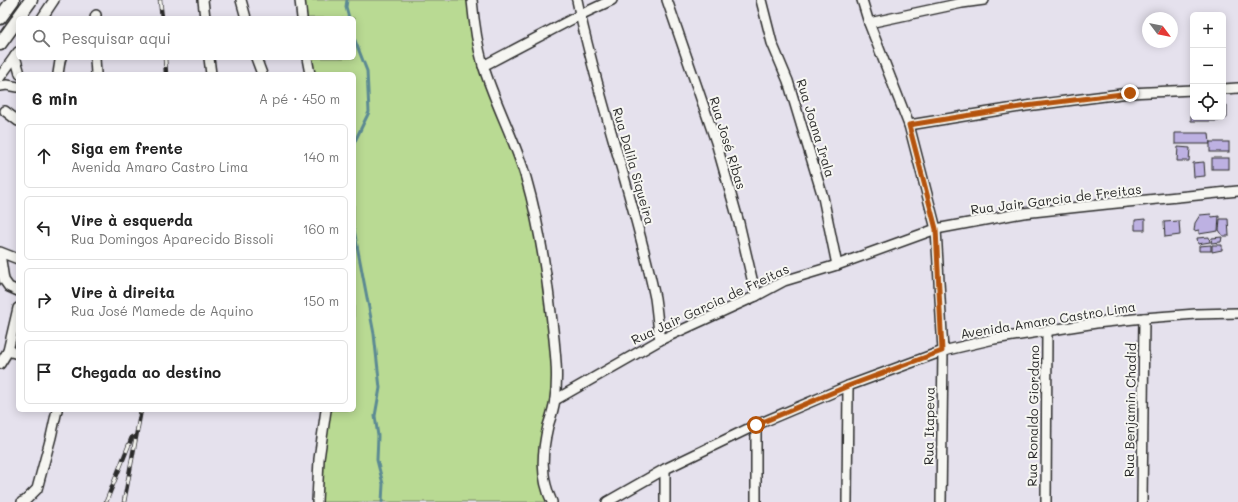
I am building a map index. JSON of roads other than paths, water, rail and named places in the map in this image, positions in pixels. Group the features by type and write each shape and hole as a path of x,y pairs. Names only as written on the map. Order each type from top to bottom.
{"main road":[{"path":"0,18 13,0"},
{"path":"19,16 31,0"},
{"path":"0,44 16,21"}],"street":[{"path":"43,16 54,0"},
{"path":"203,0 205,16"},
{"path":"241,0 245,16"},
{"path":"300,0 302,16"},
{"path":"472,0 476,34 484,66 526,178 536,222 546,279 557,369 555,400 543,454 543,473 547,490 552,502"},
{"name":"Rua Dalila Siqueira","path":"577,0 607,120 636,217 655,299 660,340"},
{"path":"484,66 580,15 612,0"},
{"name":"Rua José Ribas","path":"667,0 716,142 739,223 756,296"},
{"name":"Rua Joana Irala","path":"761,0 772,43 788,81 823,197 837,265"},
{"name":"Rua Itapeva","path":"862,0 869,23 909,125 936,229 942,351 941,502"},
{"path":"869,23 962,3 984,0"},
{"path":"0,77 16,55"},
{"path":"18,60 20,72"},
{"path":"58,72 60,60"},
{"path":"95,60 96,72"},
{"path":"209,60 211,72"},
{"path":"257,60 261,72"},
{"path":"307,72 308,60"},
{"path":"0,86 7,85 16,87"},
{"path":"1226,89 1238,88"},
{"path":"909,125 1026,106 1115,95 1190,90"},
{"path":"5,111 16,119"},
{"name":"Rua Jair Garcia de Freitas","path":"555,400 660,340 756,296 784,281 837,265 936,229 1023,213 1238,191"},
{"path":"16,258 0,253 4,280 9,287 16,290"},
{"name":"Avenida Amaro Castro Lima","path":"607,502 665,469 756,425 848,386 942,351 994,339 1047,330 1144,318 1196,314 1238,313"},
{"path":"0,364 8,351 16,317"},
{"name":"Rua Benjamin Chadid","path":"1142,502 1144,318"},
{"name":"Rua Ronaldo Giordano","path":"1046,502 1047,330"},
{"path":"8,351 16,353"},
{"path":"847,502 848,386"},
{"path":"22,502 25,501 37,489 57,412"},
{"path":"317,502 319,459 326,412"},
{"path":"756,425 756,502"},
{"path":"665,469 665,502"}],"waterway":[{"path":"347,0 346,7 348,16"},
{"path":"356,43 367,71 369,112 356,139"},
{"path":"356,240 374,334 380,388 375,416 378,436 377,460 383,484 382,502"}],"railway":[{"path":"160,0 162,16"},
{"path":"165,60 166,72"},
{"path":"124,502 141,412"},
{"path":"106,502 132,437"}]}
